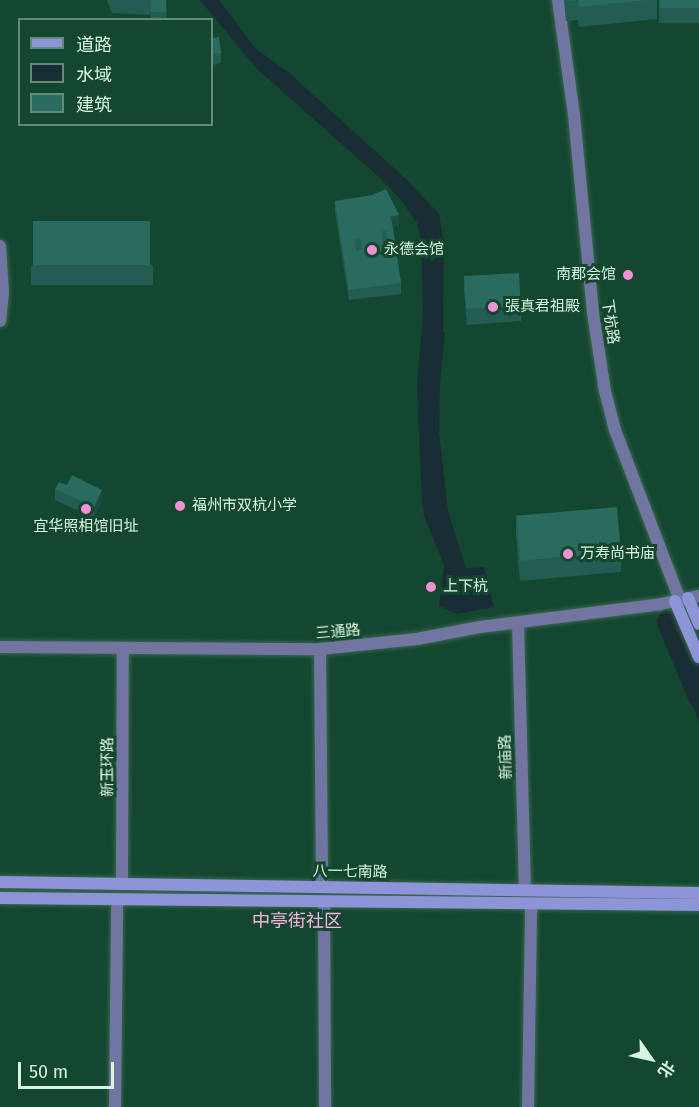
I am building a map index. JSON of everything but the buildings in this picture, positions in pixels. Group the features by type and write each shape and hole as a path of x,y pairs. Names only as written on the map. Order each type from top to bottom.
{"main road":[{"name":"下杭路","path":"685,599 699,624"},
{"name":"下杭路","path":"685,599 699,657"},
{"name":"八一七南路","path":"0,882 699,893"},
{"name":"八一七南路","path":"0,898 699,905"}],"street":[{"name":"下杭路","path":"558,0 574,115 592,313 604,391 615,430 685,599"},
{"path":"0,246 3,292 0,321"},
{"name":"三通路","path":"0,646 123,650 320,649 417,639 685,599"},
{"name":"新庙路","path":"518,623 525,890"},
{"path":"320,649 322,887"},
{"name":"新玉环路","path":"122,884 123,650"},
{"path":"115,1107 117,900"},
{"path":"324,902 325,1107"},
{"path":"528,1107 531,905"}],"water":[{"path":"200,0 219,0 256,49 287,71 406,179 439,214 444,244 443,332 445,332 440,384 439,432 448,511 466,568 484,567 494,607 457,614 439,606 444,565 424,516 422,501 417,387 423,313 421,240 417,223 401,200 380,178 256,68"},
{"path":"677,629 699,680 699,721 664,634"}],"waterway":[{"path":"668,622 699,697"}],"place":[{"name":"永德会馆","path":"372,250"},
{"name":"南郡会馆","path":"628,275"},
{"name":"張真君祖殿","path":"493,307"},
{"name":"福州市双杭小学","path":"180,506"},
{"name":"宜华照相馆旧址","path":"86,509"},
{"name":"万寿尚书庙","path":"568,554"},
{"name":"上下杭","path":"431,587"}],"district":[{"name":"中亭街社区","path":"297,921"}]}
